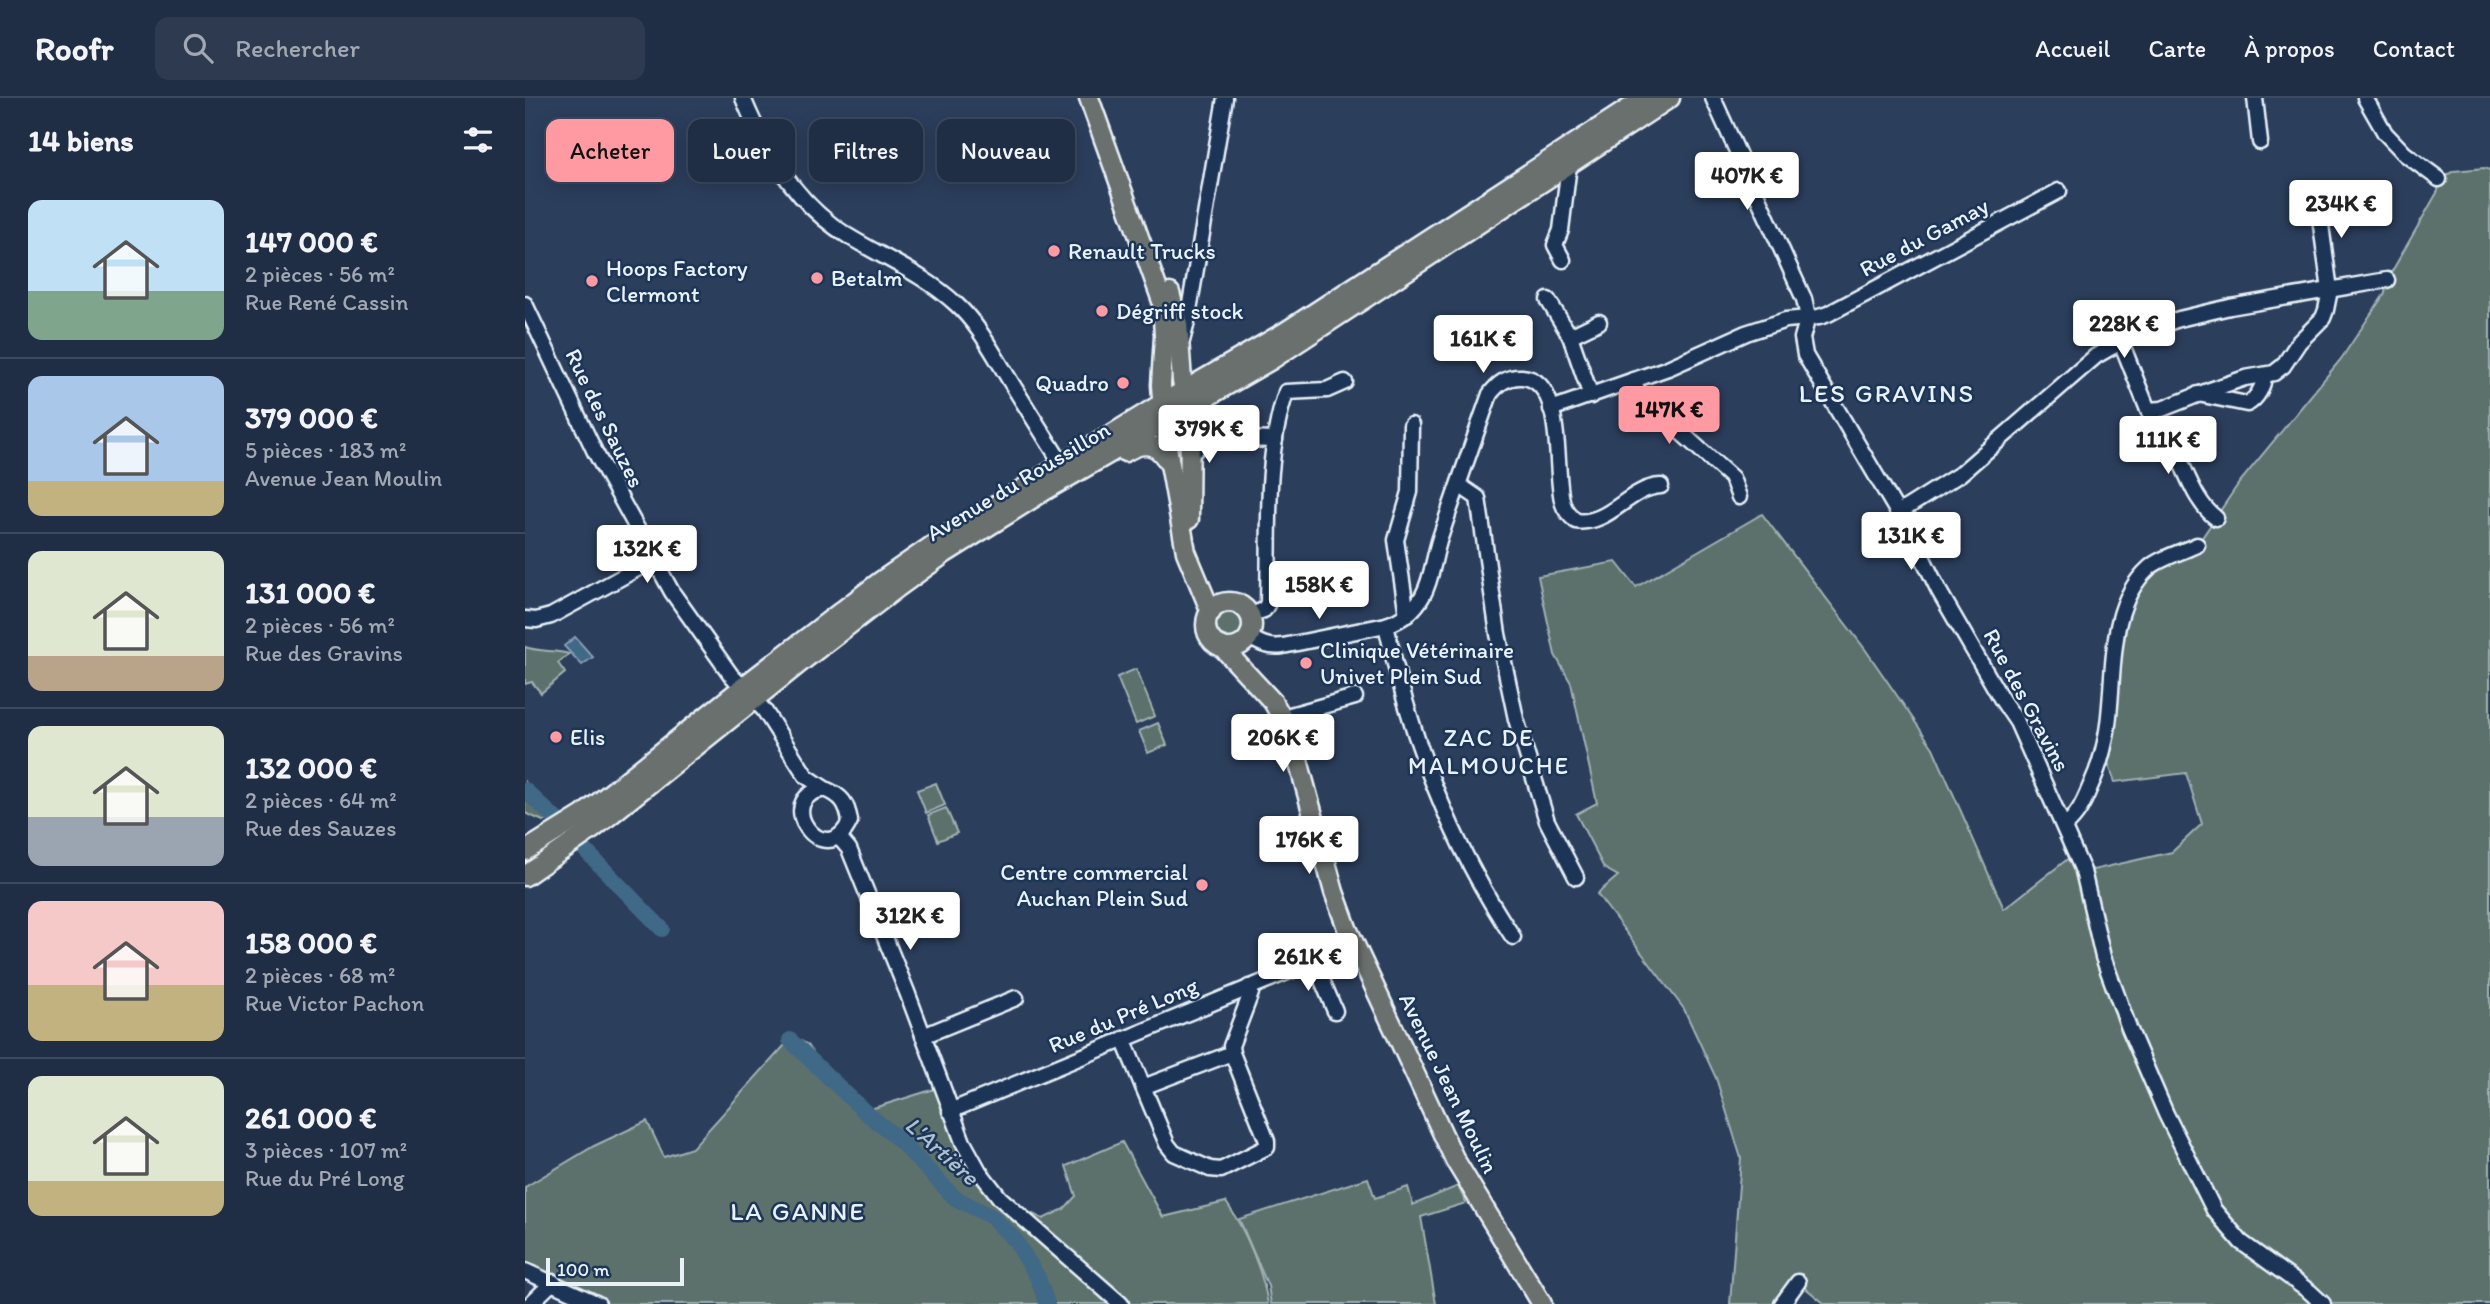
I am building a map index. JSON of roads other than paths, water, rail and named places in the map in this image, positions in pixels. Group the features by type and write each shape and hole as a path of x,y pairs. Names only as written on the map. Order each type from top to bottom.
{"main road":[{"path":"1089,98 1160,292 1177,323 1162,413 1186,552 1217,607"},
{"path":"1099,98 1173,303 1180,346 1190,455 1190,543 1197,563 1215,595 1217,607 1207,620 1207,631 1213,641 1221,646 1234,648 1246,640 1252,626 1250,615 1239,605 1217,607"},
{"name":"Avenue du Roussillon","path":"1186,400 1210,376 1341,296 1645,98"},
{"name":"Avenue du Roussillon","path":"546,840 897,587 967,531 1062,464 1271,360 1670,98"},
{"path":"1180,346 1191,370 1210,376"},
{"name":"Avenue du Roussillon","path":"1000,510 1123,450 1162,413"},
{"path":"967,531 1002,525 1123,450 1142,446 1157,448 1164,453 1173,470"},
{"name":"Avenue Jean Moulin","path":"1246,640 1245,662 1255,681 1283,717 1296,749 1334,892 1353,941 1455,1160 1542,1304"},
{"name":"Avenue Jean Moulin","path":"1221,646 1243,673 1255,681"},
{"name":"Avenue du Roussillon","path":"525,876 594,828 748,694"},
{"path":"525,851 546,840"},
{"path":"525,861 546,840"}],"street":[{"path":"743,98 754,126 774,162 821,216 845,234 936,288 958,305 981,332 1062,464"},
{"path":"1177,323 1191,300 1225,98"},
{"name":"Rue des Gravins","path":"1713,98 1799,287 1808,317 1802,338 1805,355 2017,722 2083,871 2103,957 2129,1028 2166,1114 2214,1210 2241,1242 2323,1304"},
{"path":"2255,98 2260,142"},
{"path":"2365,98 2385,133 2405,154 2439,178"},
{"path":"1563,260 1555,245 1561,230 1569,165"},
{"name":"Rue du Gamay","path":"1551,409 1668,368 1746,333 1786,320 1828,314 2059,191"},
{"path":"2148,410 2162,409 2245,378 2279,370 2299,342 2317,325 2326,310 2330,290 2320,218 2323,207 2364,199"},
{"path":"1898,513 1960,474 2096,356 2121,342 2179,319 2230,307 2387,280"},
{"path":"1548,300 1570,336 1591,396"},
{"name":"Rue des Sauzes","path":"525,304 595,452 672,592 773,723 806,776"},
{"path":"1570,336 1599,322"},
{"path":"2121,342 2155,423 2170,441 2201,503 2216,518"},
{"path":"2198,394 2247,404 2256,396 2264,375"},
{"path":"1246,640 1272,647 1386,625 1407,615 1422,597 1426,587 1435,551 1490,394 1496,386 1510,378 1528,378 1536,381 1545,391 1551,409 1563,506 1576,521 1592,521 1647,486 1661,486"},
{"path":"1633,380 1640,396 1732,478 1739,497"},
{"path":"1250,615 1264,610 1268,603 1275,440 1286,392 1327,390 1345,382"},
{"path":"1407,615 1396,540 1410,492 1411,425"},
{"path":"1190,455 1203,442 1213,438 1275,440"},
{"path":"1459,485 1478,498 1498,634 1516,719 1547,821 1576,877"},
{"path":"2064,827 2077,816 2096,774 2107,732 2116,640 2126,601 2134,585 2151,566 2197,545"},
{"path":"525,618 536,620 551,616 653,559"},
{"path":"1386,625 1397,674 1442,802 1477,879 1513,937"},
{"path":"1283,717 1355,697"},
{"path":"806,776 825,789 837,793 848,808 850,821 846,831 832,840 820,839 802,818 801,807 808,795 825,789"},
{"path":"806,776 808,795"},
{"path":"839,837 854,862 950,1111 979,1171 1000,1198 1121,1304"},
{"name":"Rue du Pré Long","path":"950,1111 1314,961 1353,941"},
{"path":"1314,961 1335,1011"},
{"path":"1123,1040 1167,1144 1174,1153 1210,1169 1221,1170 1267,1147 1231,1046 1251,993 1249,987"},
{"path":"923,1036 1016,998"},
{"path":"1143,1087 1232,1053"},
{"path":"525,1271 598,1304"},
{"path":"530,1304 553,1282"},
{"path":"1782,1304 1798,1282"}],"water":[{"path":"575,637 593,657 582,665 564,646"}],"waterway":[{"name":"L'Artière","path":"525,790 557,820"},
{"name":"L'Artière","path":"584,849 662,929"},
{"name":"L'Artière","path":"790,1040 864,1111 897,1138 955,1198 992,1217 1015,1240 1038,1278 1047,1304"}],"place":[{"name":"Renault Trucks","path":"1054,251"},
{"name":"Betalm","path":"817,278"},
{"name":"Hoops Factory Clermont","path":"592,281"},
{"name":"Dégriff stock","path":"1102,311"},
{"name":"Quadro","path":"1123,383"},
{"name":"Clinique Vétérinaire Univet Plein Sud","path":"1306,663"},
{"name":"Elis","path":"556,737"},
{"name":"Centre commercial Auchan Plein Sud","path":"1202,885"}],"district":[{"name":"LES GRAVINS","path":"1887,393"},
{"name":"ZAC DE MALMOUCHE","path":"1489,752"},
{"name":"LA GANNE","path":"798,1211"}]}
